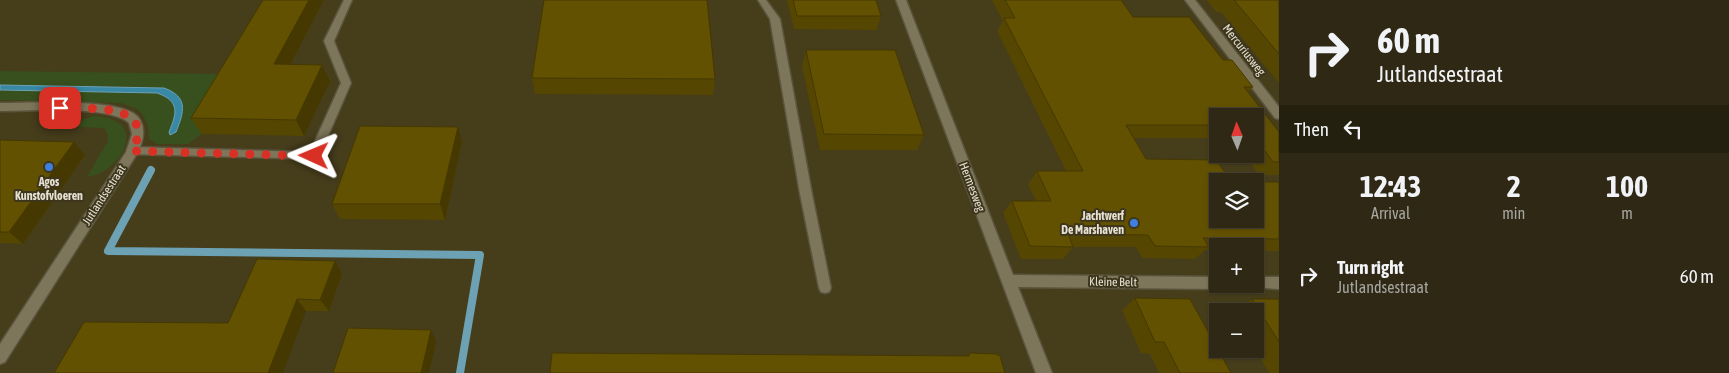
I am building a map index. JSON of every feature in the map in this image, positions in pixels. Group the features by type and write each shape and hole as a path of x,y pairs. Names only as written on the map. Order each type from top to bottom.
{"street":[{"name":"Hermesweg","path":"901,0 1044,373"},
{"name":"Mercuriusweg","path":"1190,0 1279,115"},
{"name":"Jutlandsestraat","path":"0,108 100,109 121,112 129,116 137,128 138,136 132,151 0,357"},
{"name":"Kleine Belt","path":"1008,281 1209,283"},
{"path":"1264,283 1279,284"}],"lane":[{"path":"132,151 314,156 346,83 329,41 348,0"},
{"path":"762,0 768,6 775,19 780,39 806,194 826,288"}],"shaded area":[{"path":"0,0 1279,0 1279,373 0,373"}],"green space":[{"path":"0,71 224,74 202,134 188,144 157,144 149,139 148,125 142,114 137,109 121,103 0,100 0,90 157,93 170,100 175,108 174,119 169,132 175,134 177,95 164,88 0,85"},
{"path":"93,116 111,119 122,126 126,135 125,146 120,156 111,166 100,173 87,177 108,141 108,135 104,128 78,127 83,119"}],"water":[{"path":"0,85 164,88 178,96 181,101 182,112 176,132 170,135 169,132 174,119 175,108 170,100 157,93 0,90"}],"building":[{"path":"263,0 309,0 274,64 322,65 296,120 191,118"},
{"path":"544,0 707,0 715,79 532,78"},
{"path":"793,0 876,0 881,16 797,16"},
{"path":"1005,0 1121,0 1133,17 1189,17 1223,60 1232,60 1253,87 1244,87 1260,108 1209,108 1209,125 1126,125 1146,159 1209,160 1209,163 1218,163 1225,173 1209,173 1209,228 1264,228 1264,182 1279,182 1279,239 1203,238 1209,247 1155,246 1148,235 1068,234 1073,247 1030,246 1012,201 1051,201 1037,171 1083,171 1004,18 1015,18"},
{"path":"1234,0 1279,0 1279,54"},
{"path":"806,50 895,50 924,135 824,134"},
{"path":"1264,113 1279,132 1279,162 1273,162 1264,150"},
{"path":"360,126 458,127 440,204 332,204"},
{"path":"0,140 74,142 9,232 0,232"},
{"path":"257,259 335,261 320,300 297,299 268,373 54,373 84,322 228,323"},
{"path":"1135,298 1190,299 1209,333 1209,358 1223,358 1231,373 1180,373 1164,342 1155,342"},
{"path":"1252,299 1279,299 1279,342 1264,318 1264,303 1255,303"},
{"path":"348,328 431,330 421,373 333,373"},
{"path":"552,353 969,356 969,353 996,354 1000,356 1005,373 550,373"}],"waterway":[{"path":"151,170 108,251 480,255 460,373"}],"place":[{"name":"Agos Kunstofvloeren","path":"49,167"},
{"name":"Jachtwerf De Marshaven","path":"1134,223"}],"route":[{"path":"60,108 111,110 129,116 134,121 138,136 132,151 314,156"}]}
